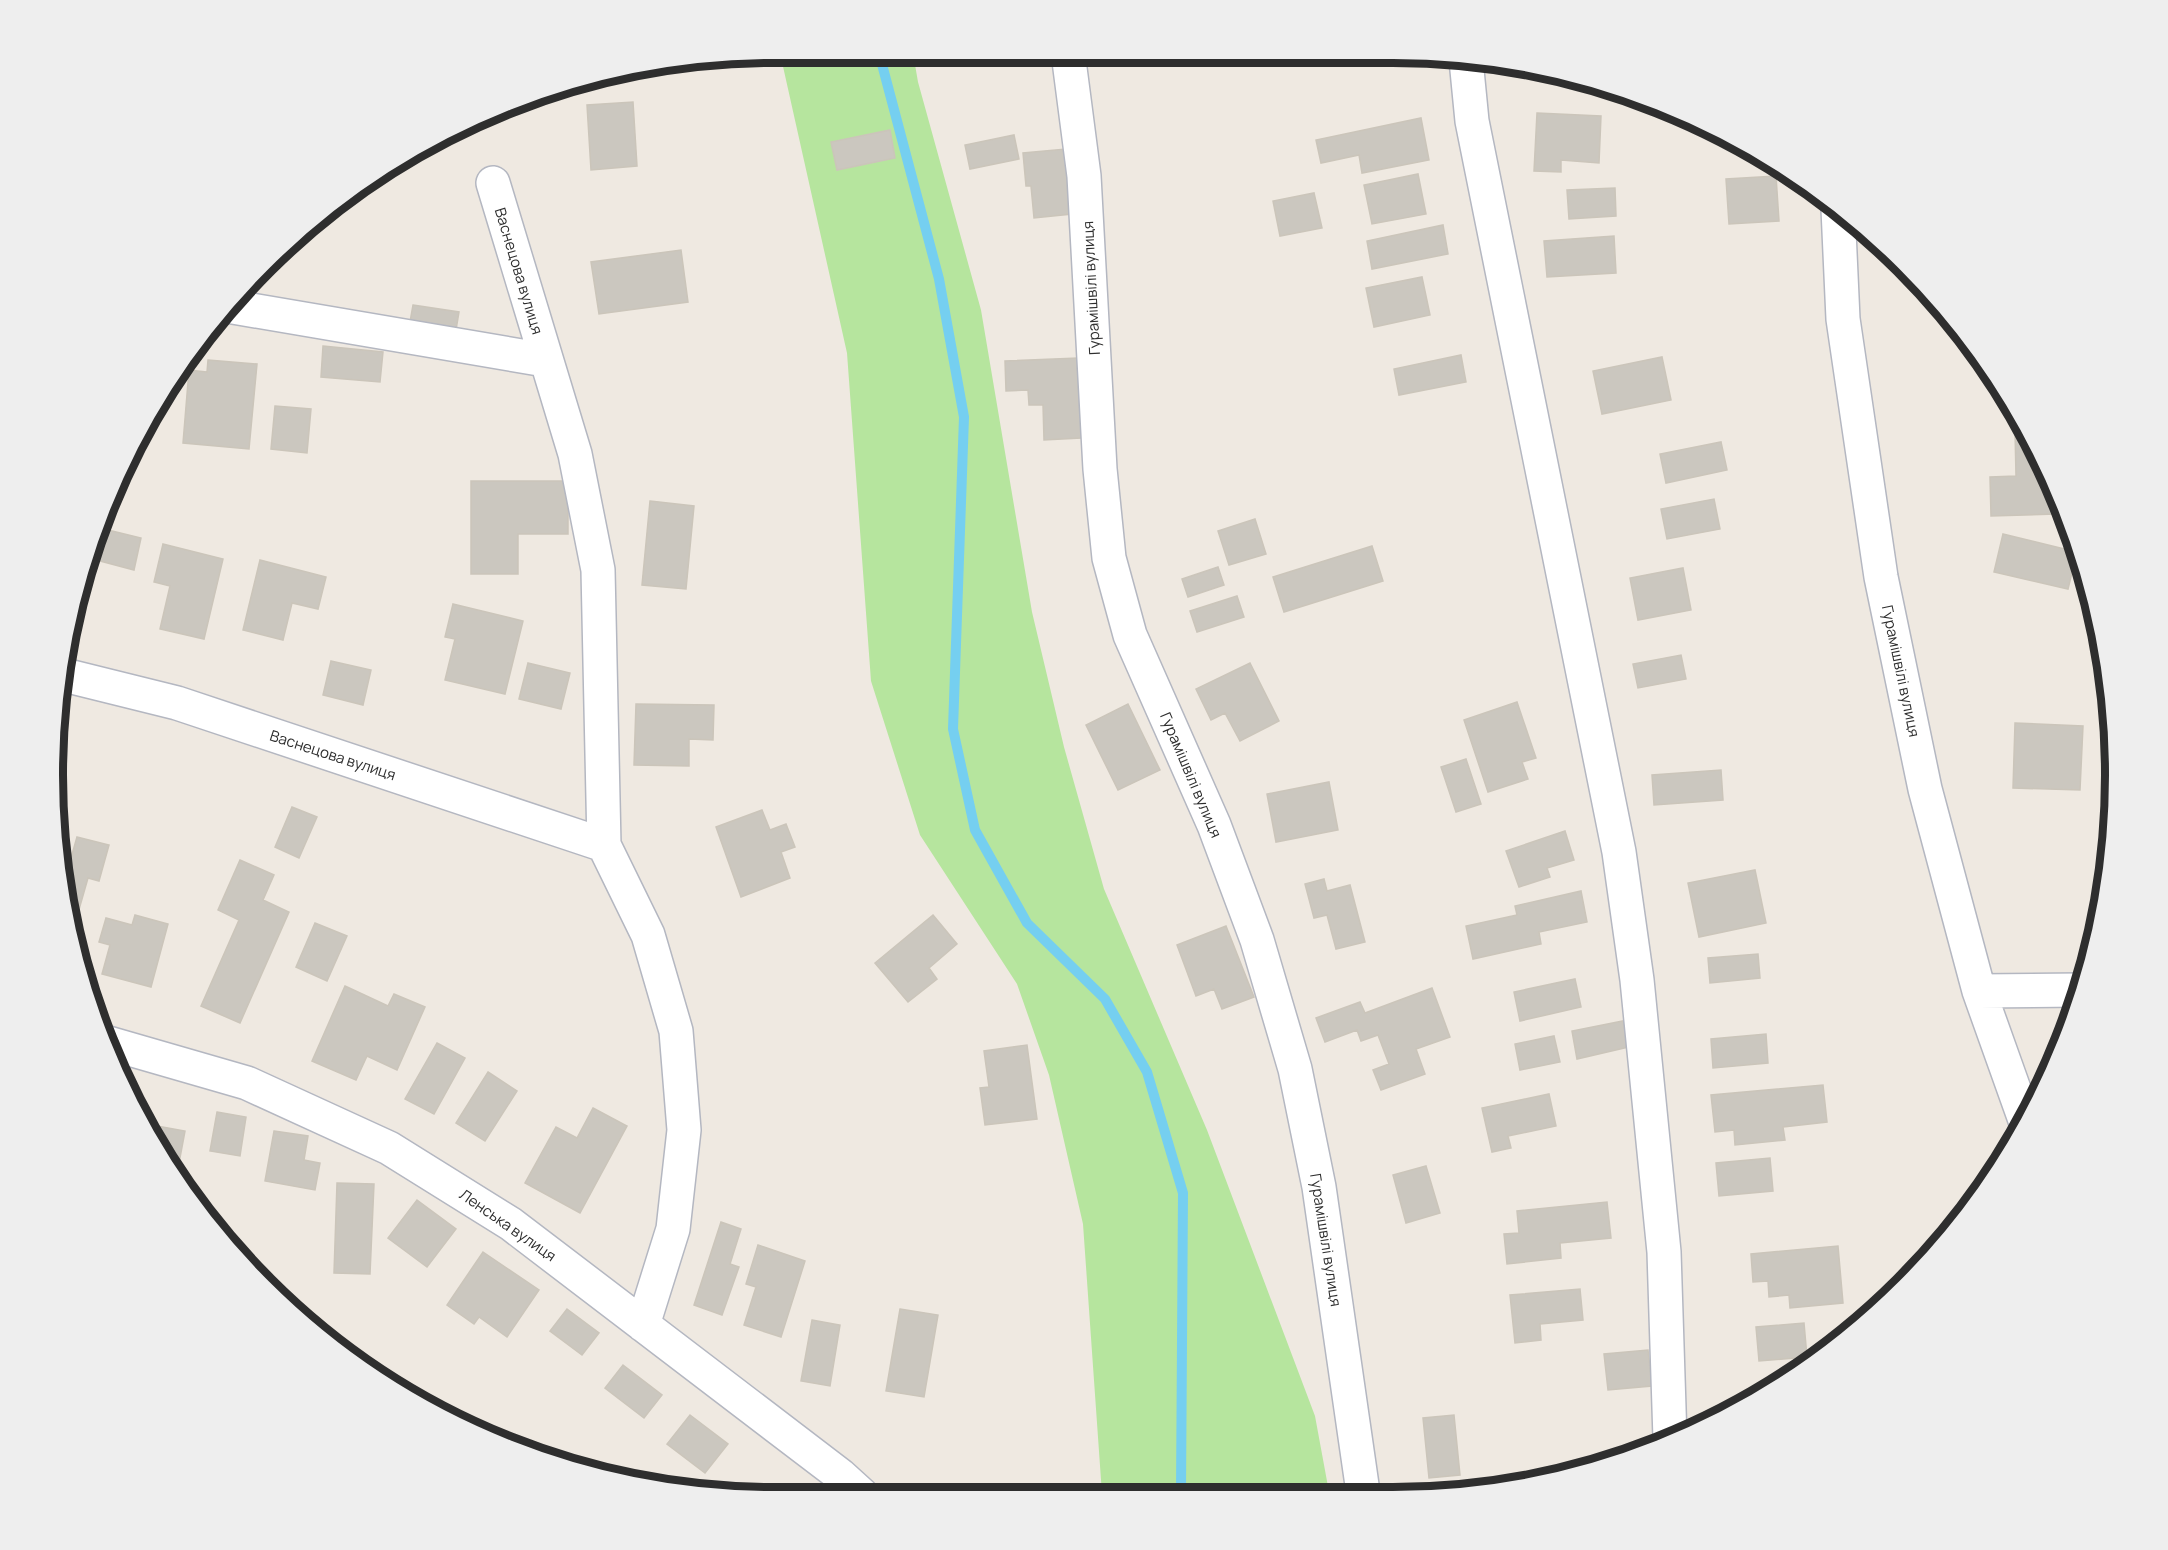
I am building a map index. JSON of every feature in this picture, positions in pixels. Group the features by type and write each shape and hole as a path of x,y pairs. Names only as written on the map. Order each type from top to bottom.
{"street":[{"name":"Гурамішвілі вулиця","path":"1069,63 1084,176 1100,470 1109,558 1130,635 1214,825 1257,940 1295,1069 1319,1187 1362,1487"},
{"path":"1467,67 1472,121 1619,852 1637,980 1664,1252 1670,1431"},
{"name":"Васнецова вулиця","path":"493,183 575,454 598,570 604,845 648,934 676,1030 683,1119 673,1229 643,1325"},
{"name":"Гурамішвілі вулиця","path":"1839,220 1843,319 1881,577 1925,789 1979,991 2021,1110"},
{"name":"Васнецова вулиця","path":"238,308 545,360"},
{"name":"Васнецова вулиця","path":"70,676 177,703 604,845"},
{"path":"1979,991 2071,990"},
{"name":"Ленська вулиця","path":"116,1045 247,1083 389,1148 511,1224 853,1487"}],"green space":[{"path":"782,63 915,63 981,310 1032,612 1064,747 1104,889 1207,1130 1315,1416 1328,1487 1102,1487 1083,1224 1049,1075 1017,984 920,835 871,681 847,353"}],"building":[{"path":"633,102 637,166 591,170 587,105"},
{"path":"1537,113 1601,116 1599,163 1561,160 1561,172 1534,171"},
{"path":"1421,118 1429,160 1362,173 1359,155 1321,163 1316,140"},
{"path":"890,130 895,158 837,170 831,142"},
{"path":"1014,135 1019,159 970,169 965,145"},
{"path":"1066,149 1072,214 1034,218 1031,186 1026,186 1023,153"},
{"path":"1418,174 1426,214 1372,224 1364,185"},
{"path":"1776,176 1779,221 1729,224 1726,179"},
{"path":"1615,188 1616,216 1569,219 1567,190"},
{"path":"1314,193 1322,228 1280,236 1273,201"},
{"path":"1443,225 1448,254 1372,269 1367,241"},
{"path":"1614,236 1616,273 1547,277 1544,241"},
{"path":"681,250 688,302 599,314 591,262"},
{"path":"1422,277 1430,315 1374,327 1366,288"},
{"path":"413,305 459,312 456,330 410,322"},
{"path":"323,346 383,352 380,382 321,377"},
{"path":"1461,355 1466,382 1399,395 1394,369"},
{"path":"1662,357 1671,400 1602,414 1593,371"},
{"path":"1078,358 1081,438 1044,440 1043,405 1029,405 1028,390 1006,391 1005,361"},
{"path":"208,360 257,364 249,449 183,443 189,371 207,372"},
{"path":"275,406 311,409 307,453 271,449"},
{"path":"2015,431 2032,460 2055,514 1991,516 1990,477 2016,476"},
{"path":"1721,442 1727,470 1666,483 1660,454"},
{"path":"471,481 568,481 568,534 518,534 518,574 471,574"},
{"path":"1714,499 1720,529 1667,539 1661,509"},
{"path":"650,501 694,506 686,589 642,585"},
{"path":"1255,519 1266,554 1229,565 1218,531"},
{"path":"107,530 141,538 134,570 97,560"},
{"path":"2003,534 2068,550 2073,567 2068,589 1994,572"},
{"path":"163,544 223,559 204,639 160,629 170,586 154,582"},
{"path":"1372,546 1383,581 1284,612 1273,577"},
{"path":"260,560 326,577 318,609 292,603 283,640 243,630"},
{"path":"1218,567 1224,585 1188,597 1182,579"},
{"path":"1683,568 1691,610 1638,620 1630,578"},
{"path":"1237,596 1244,617 1197,632 1190,611"},
{"path":"453,604 523,621 505,694 445,680 455,639 445,637"},
{"path":"1681,655 1686,679 1638,688 1633,664"},
{"path":"331,661 371,670 363,705 323,695"},
{"path":"528,663 570,673 561,709 519,699"},
{"path":"1250,663 1279,721 1240,741 1225,713 1211,720 1196,689"},
{"path":"1517,702 1536,758 1522,762 1528,779 1488,792 1464,720"},
{"path":"636,704 714,705 713,740 689,739 689,766 634,765"},
{"path":"1128,704 1160,770 1118,790 1086,725"},
{"path":"2015,723 2083,726 2080,790 2013,788"},
{"path":"1466,759 1481,804 1456,812 1441,767"},
{"path":"1721,770 1723,800 1654,805 1652,775"},
{"path":"1329,782 1338,830 1276,842 1267,794"},
{"path":"292,807 317,817 299,858 275,847"},
{"path":"762,810 770,830 786,824 795,847 781,852 790,878 741,897 716,827"},
{"path":"1565,831 1574,860 1547,868 1550,877 1519,887 1506,851"},
{"path":"77,837 109,845 99,881 88,878 77,915 69,868"},
{"path":"240,860 274,875 263,900 289,912 240,1023 201,1006 239,920 218,910"},
{"path":"1755,870 1766,923 1699,937 1688,883"},
{"path":"1324,879 1327,891 1350,885 1365,942 1336,949 1327,915 1314,918 1305,884"},
{"path":"1581,891 1587,922 1539,932 1541,944 1473,959 1466,926 1517,915 1515,906"},
{"path":"135,915 168,924 151,987 102,974 110,945 99,942 106,918 132,925"},
{"path":"933,915 957,944 929,968 937,979 908,1002 875,963"},
{"path":"315,923 347,936 327,981 296,967"},
{"path":"1226,926 1254,997 1222,1009 1214,989 1196,996 1177,945"},
{"path":"1758,954 1760,978 1710,983 1708,958"},
{"path":"1575,979 1581,1007 1520,1021 1514,992"},
{"path":"345,986 388,1006 394,994 425,1007 397,1070 367,1056 356,1080 312,1061"},
{"path":"1432,988 1450,1037 1416,1049 1425,1074 1381,1090 1373,1070 1389,1064 1378,1035 1361,1041 1357,1030 1325,1042 1316,1018 1360,1002 1365,1013"},
{"path":"1623,1021 1629,1047 1577,1059 1572,1031"},
{"path":"1766,1034 1768,1063 1713,1068 1711,1039"},
{"path":"1554,1036 1560,1062 1520,1070 1515,1044"},
{"path":"437,1043 465,1058 434,1114 405,1099"},
{"path":"1027,1045 1037,1119 985,1125 980,1088 989,1087 984,1051"},
{"path":"488,1072 517,1091 485,1141 456,1123"},
{"path":"1823,1085 1827,1122 1783,1127 1785,1140 1735,1145 1734,1130 1715,1132 1711,1095"},
{"path":"1549,1094 1556,1126 1508,1136 1511,1148 1492,1152 1482,1108"},
{"path":"593,1108 627,1126 580,1213 525,1183 556,1127 577,1138"},
{"path":"217,1112 246,1117 240,1156 210,1151"},
{"path":"155,1126 185,1131 179,1164"},
{"path":"274,1131 308,1136 304,1160 320,1163 315,1190 265,1181"},
{"path":"1770,1158 1773,1191 1719,1196 1716,1163"},
{"path":"1426,1166 1440,1213 1406,1223 1393,1175"},
{"path":"337,1183 374,1184 370,1274 334,1273"},
{"path":"417,1200 456,1229 427,1267 388,1238"},
{"path":"1607,1202 1611,1238 1560,1243 1561,1258 1507,1264 1504,1234 1519,1233 1517,1211"},
{"path":"721,1222 741,1229 730,1264 739,1267 722,1315 694,1305"},
{"path":"758,1245 805,1261 781,1337 744,1325 756,1287 746,1284"},
{"path":"1838,1246 1843,1303 1790,1308 1789,1295 1769,1297 1768,1281 1753,1282 1751,1254"},
{"path":"483,1252 539,1290 507,1337 479,1317 474,1324 447,1305"},
{"path":"1580,1289 1583,1320 1540,1324 1541,1340 1515,1343 1510,1295"},
{"path":"567,1309 599,1333 582,1355 550,1331"},
{"path":"900,1309 938,1315 924,1397 886,1391"},
{"path":"812,1320 840,1325 830,1386 801,1381"},
{"path":"1804,1323 1807,1354 1802,1357 1759,1361 1756,1327"},
{"path":"1648,1350 1652,1386 1608,1390 1604,1354"},
{"path":"623,1365 662,1395 644,1418 605,1388"},
{"path":"690,1415 728,1444 705,1473 667,1444"},
{"path":"1454,1415 1460,1475 1429,1478 1423,1418"}],"waterway":[{"path":"882,63 939,279 964,417 953,729 975,830 1027,923 1105,999 1147,1072 1183,1193 1181,1487"}]}
